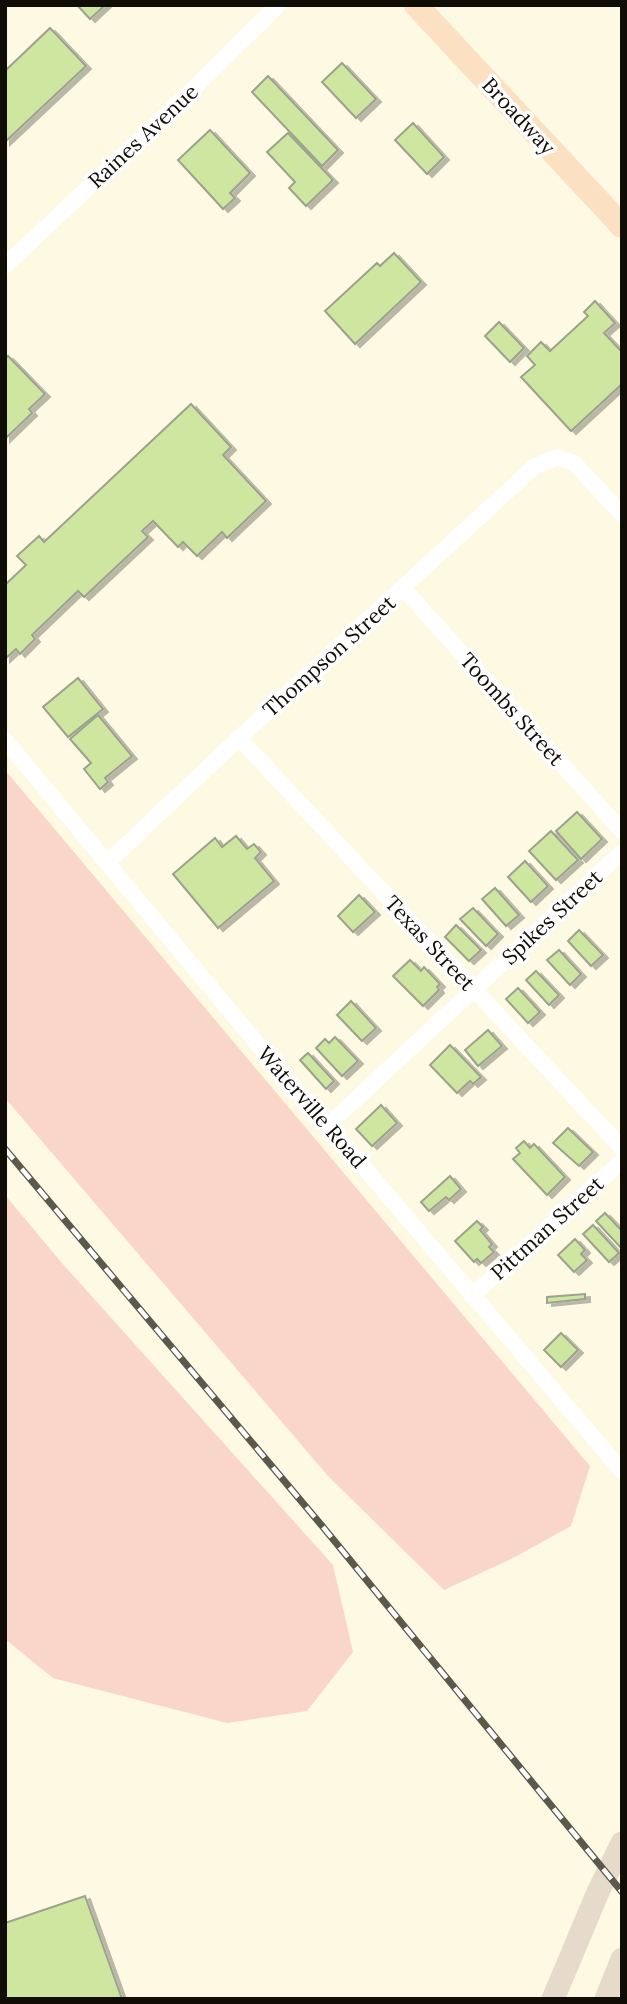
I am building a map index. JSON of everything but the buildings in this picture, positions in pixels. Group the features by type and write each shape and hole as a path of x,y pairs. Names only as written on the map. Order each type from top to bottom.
{"main road":[{"name":"Broadway","path":"416,5 622,226"}],"street":[{"name":"Raines Avenue","path":"5,266 278,5"},
{"name":"Thompson Street","path":"107,863 534,467 557,457 574,463 622,514"},
{"name":"Toombs Street","path":"403,588 622,831"},
{"name":"Texas Street","path":"239,738 622,1148"},
{"name":"Waterville Road","path":"5,740 284,1076 621,1468"},
{"name":"Spikes Street","path":"328,1125 622,852"},
{"name":"Pittman Street","path":"472,1296 622,1161"},
{"path":"553,1999 598,1892 622,1843"},
{"path":"606,1999 622,1959"}],"shaded area":[{"path":"5,770 590,1466 571,1526 513,1558 444,1590 328,1476 5,1098"},
{"path":"5,1195 61,1262 333,1565 353,1652 307,1711 227,1723 53,1678 5,1639"}],"railway":[{"path":"5,1149 323,1527 622,1892"}]}
